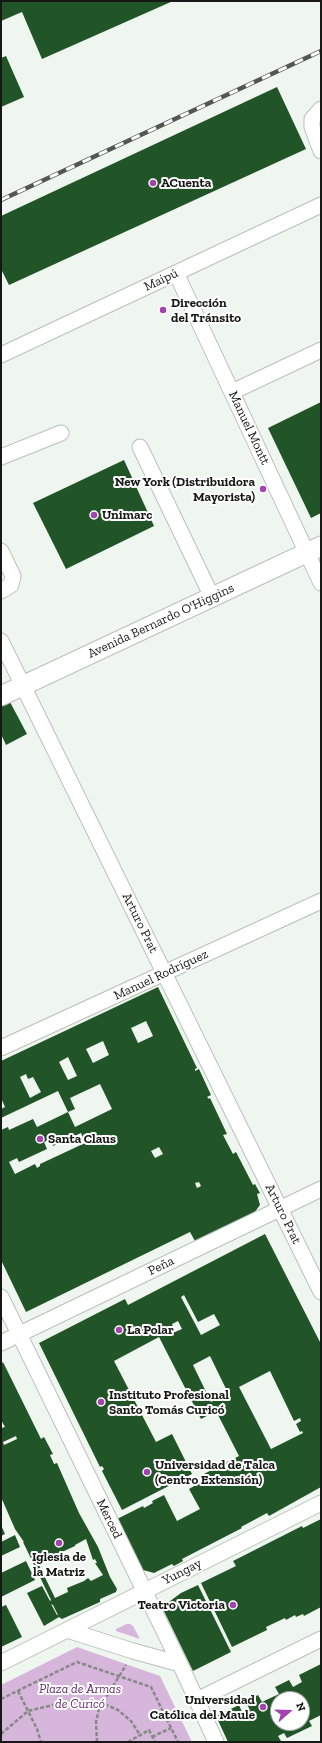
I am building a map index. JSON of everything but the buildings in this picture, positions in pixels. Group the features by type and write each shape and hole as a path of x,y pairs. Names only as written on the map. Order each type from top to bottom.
{"main road":[{"name":"Avenida Bernardo O'Higgins","path":"1,696 314,550"}],"street":[{"path":"321,109 312,120 312,127 321,151"},
{"name":"Maipú","path":"1,355 321,205"},
{"name":"Manuel Montt","path":"176,273 232,392 314,550 321,583"},
{"path":"232,392 321,350"},
{"path":"1,456 61,432"},
{"path":"140,447 212,597"},
{"path":"1,551 13,576 11,585 1,591"},
{"name":"Arturo Prat","path":"1,641 321,1292"},
{"name":"Manuel Rodríguez","path":"1,1048 321,901"},
{"name":"Peña","path":"1,1343 321,1189"},
{"name":"Merced","path":"1,1297 180,1664 216,1742"},
{"name":"Yungay","path":"1,1663 321,1503"},
{"path":"67,1630 180,1664"},
{"path":"197,1700 321,1639"}],"path":[{"path":"1,1699 77,1662 151,1687 178,1742"},
{"path":"97,1742 96,1722 99,1709 126,1665"},
{"path":"18,1691 37,1729 41,1742"},
{"path":"1,1734 28,1712 74,1700 102,1703 118,1710 131,1721 140,1735"},
{"path":"152,1737 171,1728"},
{"path":"128,1742 149,1730 155,1742"}],"green space":[{"path":"127,1624 133,1626 140,1639 116,1631 116,1629"},
{"name":"Plaza de Armas de Curicó","path":"77,1647 160,1676 192,1742 1,1742 1,1685"}],"railway":[{"path":"1,200 321,51"}],"place":[{"name":"ACuenta","path":"153,183"},
{"name":"Dirección del Tránsito","path":"163,310"},
{"name":"New York (Distribuidora Mayorista)","path":"263,489"},
{"name":"Unimarc","path":"94,515"},
{"name":"Santa Claus","path":"40,1139"},
{"name":"La Polar","path":"119,1330"},
{"name":"Instituto Profesional Santo Tomás Curicó","path":"101,1402"},
{"name":"Universidad de Talca (Centro Extensión)","path":"147,1472"},
{"name":"Iglesia de la Matriz","path":"59,1543"},
{"name":"Teatro Victoria","path":"233,1605"},
{"name":"Universidad Católica del Maule","path":"263,1707"}]}
